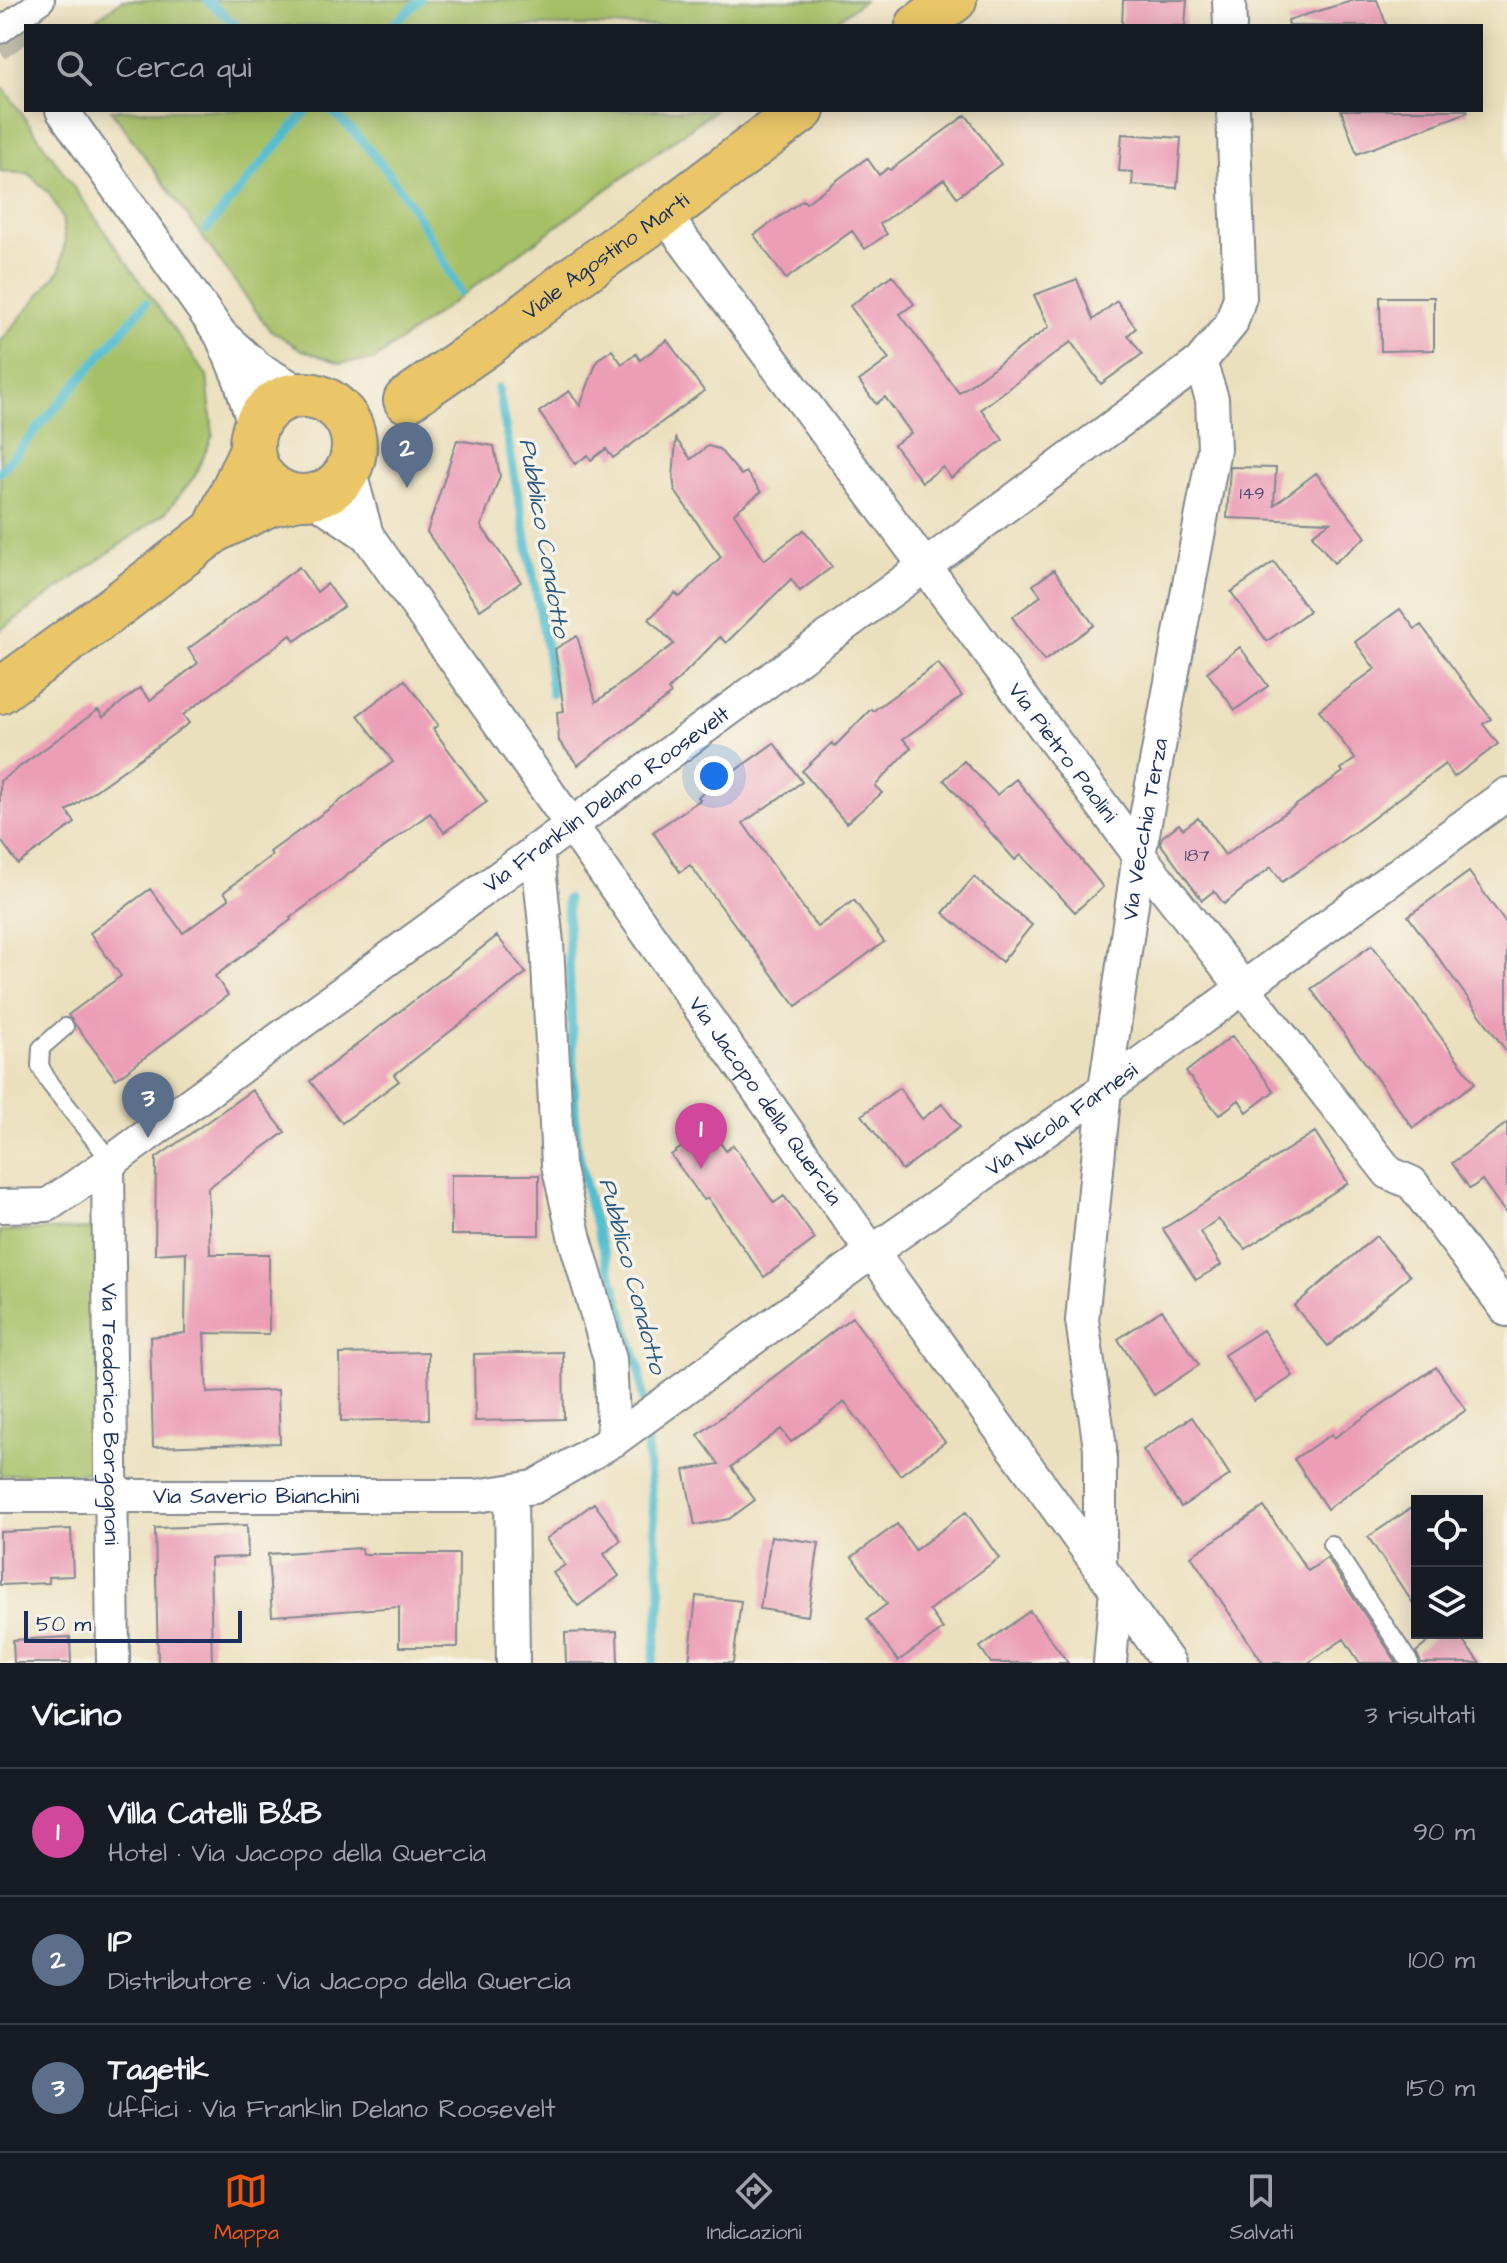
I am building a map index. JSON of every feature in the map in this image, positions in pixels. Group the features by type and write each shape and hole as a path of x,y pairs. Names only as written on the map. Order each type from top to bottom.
{"main road":[{"path":"921,24 954,0"},
{"name":"Viale Agostino Marti","path":"351,464 369,434 406,400 799,112"},
{"path":"0,691 215,530 269,504 320,495 335,487 351,464 355,443 343,413 313,397 276,402 263,413 215,530"},
{"name":"Viale Agostino Marti","path":"313,397 357,407 406,400"},
{"path":"253,438 253,461 260,476 287,496 305,497"}],"street":[{"path":"0,31 42,0"},
{"path":"1229,0 1230,24"},
{"path":"63,112 221,335 240,380 253,438"},
{"path":"1200,362 1231,324 1240,297 1233,112"},
{"name":"Via Pietro Paolini","path":"664,214 1139,855 1389,1173 1412,1183 1507,1310"},
{"path":"221,335 258,368 313,397"},
{"name":"Via Franklin Delano Roosevelt","path":"0,1206 48,1205 109,1163 1200,362"},
{"name":"Via Vecchia Terza","path":"1110,1663 1100,1448 1082,1320 1105,1089 1139,855 1214,449 1212,399 1200,362"},
{"name":"Via Jacopo della Quercia","path":"351,464 367,535 872,1252 1169,1663"},
{"name":"Via Jacopo della Quercia","path":"305,497 367,535"},
{"name":"Via Nicola Farnesi","path":"511,1491 534,1487 620,1436 872,1252 1105,1089 1507,794"},
{"path":"537,849 547,943 558,1165 575,1239 610,1359 620,1436"},
{"name":"Via Teodorico Borgognoni","path":"109,1163 113,1663"},
{"path":"511,1491 513,1663"},
{"name":"Via Saverio Bianchini","path":"0,1496 476,1496 511,1491"}],"lane":[{"path":"65,1027 41,1048 40,1066 109,1163"},
{"path":"1331,1544 1410,1663"}],"green space":[{"path":"122,0 864,0 832,24 89,24"},
{"path":"3,87 207,376 213,435 195,476 166,512 0,630 0,342 60,270 65,240 62,217 49,193 29,174 0,171 0,90"},
{"path":"112,112 712,112 374,360 340,363 302,350 269,329"},
{"path":"96,1229 100,1473 0,1475 0,1231"}],"building":[{"path":"1123,0 1187,0 1185,24 1122,24"},
{"path":"1355,0 1377,0 1386,24 1289,24 1288,20"},
{"path":"1342,112 1468,112 1357,154"},
{"path":"966,115 1001,164 957,197 944,179 880,224 887,234 865,249 852,231 786,279 754,235 803,200 806,203 867,158 879,175"},
{"path":"1122,134 1181,138 1177,188 1132,185 1133,172 1119,171"},
{"path":"892,275 914,304 900,314 959,393 1049,327 1034,295 1077,279 1093,320 1117,301 1136,328 1128,335 1142,354 1101,384 1071,342 981,409 1003,440 951,478 943,467 922,482 894,445 911,433 885,397 876,404 859,381 889,359 850,306"},
{"path":"1380,297 1434,297 1434,350 1381,351"},
{"path":"667,340 704,391 613,458 606,449 591,460 588,455 575,464 539,412 569,391 580,406 598,359 612,350 622,364 636,354 640,360"},
{"path":"676,439 691,459 708,446 719,449 741,475 746,472 761,492 734,513 764,560 804,530 832,567 800,591 791,579 726,643 720,637 668,690 671,694 578,765 559,741 557,712 564,711 555,649 577,636 596,702 674,644 649,619 675,593 680,597 721,557 675,491"},
{"path":"457,440 494,446 500,476 481,526 521,582 480,610 427,532"},
{"path":"1230,467 1276,468 1274,505 1316,473 1366,537 1334,563 1312,535 1330,522 1227,518"},
{"path":"1274,562 1309,611 1267,641 1231,592"},
{"path":"299,567 317,592 327,584 344,606 295,641 291,635 183,715 189,723 67,811 75,823 18,864 0,839 0,781 98,710 103,717 140,688 150,700 198,663 188,649"},
{"path":"1054,570 1094,625 1044,661 1012,617 1041,596 1033,585"},
{"path":"1400,609 1415,629 1421,625 1491,719 1483,724 1498,744 1454,777 1445,764 1282,882 1271,867 1224,904 1214,891 1202,900 1160,843 1162,837 1179,824 1183,829 1198,818 1225,855 1343,772 1341,769 1355,759 1319,710 1375,669 1355,642"},
{"path":"1240,647 1268,686 1235,710 1207,672"},
{"path":"938,663 962,696 903,739 911,748 875,786 882,793 846,823 802,771 832,743 835,746 871,709 873,711"},
{"path":"405,680 438,725 433,729 487,802 444,832 430,813 215,976 228,995 116,1079 68,1015 121,976 90,933 150,889 183,933 229,899 224,892 272,855 270,852 393,762 358,715"},
{"path":"774,743 802,782 743,823 817,927 854,900 884,942 796,1006 690,865 680,872 653,832"},
{"path":"964,761 997,795 1016,779 1103,887 1075,912 1021,855 1015,860 944,780"},
{"path":"1469,872 1507,925 1507,1052 1408,916"},
{"path":"974,877 1032,925 1002,962 943,913"},
{"path":"497,936 526,973 394,1075 399,1081 342,1123 310,1081"},
{"path":"1372,945 1475,1083 1413,1128 1311,989"},
{"path":"1232,1036 1274,1091 1247,1112 1239,1100 1219,1115 1186,1072"},
{"path":"899,1088 922,1119 942,1104 960,1127 902,1170 862,1115"},
{"path":"252,1090 285,1132 208,1188 210,1254 269,1254 269,1334 204,1333 207,1393 278,1390 280,1443 153,1447 150,1337 185,1333 186,1252 155,1254 156,1158"},
{"path":"1507,1123 1507,1215 1482,1180 1470,1189 1452,1163"},
{"path":"709,1127 726,1151 733,1145 774,1203 784,1196 815,1239 764,1277 708,1198 704,1200 671,1155"},
{"path":"1315,1132 1348,1183 1245,1249 1218,1219 1200,1232 1221,1265 1196,1280 1163,1229"},
{"path":"451,1175 539,1175 539,1235 451,1235"},
{"path":"1376,1236 1410,1276 1328,1346 1294,1306"},
{"path":"1162,1310 1199,1365 1154,1395 1118,1339"},
{"path":"852,1317 945,1442 900,1475 845,1402 791,1442 781,1429 731,1467 755,1500 729,1519 695,1525 684,1470 719,1464 698,1435"},
{"path":"1263,1330 1293,1376 1254,1401 1224,1355"},
{"path":"428,1352 429,1419 341,1421 340,1354"},
{"path":"563,1352 564,1419 475,1421 474,1354"},
{"path":"1436,1367 1466,1410 1327,1509 1294,1459 1332,1434 1334,1438"},
{"path":"1192,1417 1230,1475 1181,1507 1143,1450"},
{"path":"594,1503 621,1540 604,1554 619,1576 578,1606 553,1573 565,1565 546,1539"},
{"path":"1264,1507 1308,1571 1327,1558 1397,1663 1360,1663 1344,1639 1308,1663 1263,1663 1191,1556"},
{"path":"1411,1508 1411,1600 1368,1537"},
{"path":"966,1512 999,1558 929,1610 943,1629 898,1661 867,1619 887,1604 852,1557 897,1524 915,1550"},
{"path":"247,1525 248,1557 210,1558 212,1663 158,1663 155,1528"},
{"path":"71,1529 73,1576 48,1577 49,1583 0,1585 0,1532"},
{"path":"771,1536 819,1543 808,1616 760,1609"},
{"path":"361,1548 362,1554 459,1554 458,1647 399,1647 399,1607 272,1616 268,1554"},
{"path":"696,1596 741,1601 733,1663 689,1663"},
{"path":"1030,1611 1068,1663 991,1663 980,1647"},
{"path":"617,1631 618,1663 566,1663 565,1633"},
{"path":"70,1637 71,1663 14,1663 13,1640"},
{"path":"1432,1639 1461,1639 1480,1663 1421,1663 1416,1652"}],"waterway":[{"name":"Pubblico Condotto","path":"207,0 235,24"},
{"path":"394,24 420,0"},
{"path":"206,230 305,112"},
{"name":"Pubblico Condotto","path":"333,112 389,173 460,292"},
{"path":"0,472 146,303"},
{"name":"Pubblico Condotto","path":"498,388 549,661 552,694"},
{"name":"Pubblico Condotto","path":"567,899 576,1140 590,1206 640,1371 644,1409"},
{"name":"Pubblico Condotto","path":"645,1424 661,1598 653,1663"}],"tunnel":[{"path":"0,23 24,57"}],"place":[{"name":"IP","path":"407,488"},
{"name":"Tagetik","path":"148,1138"},
{"name":"Villa Catelli B&B","path":"701,1169"}]}
